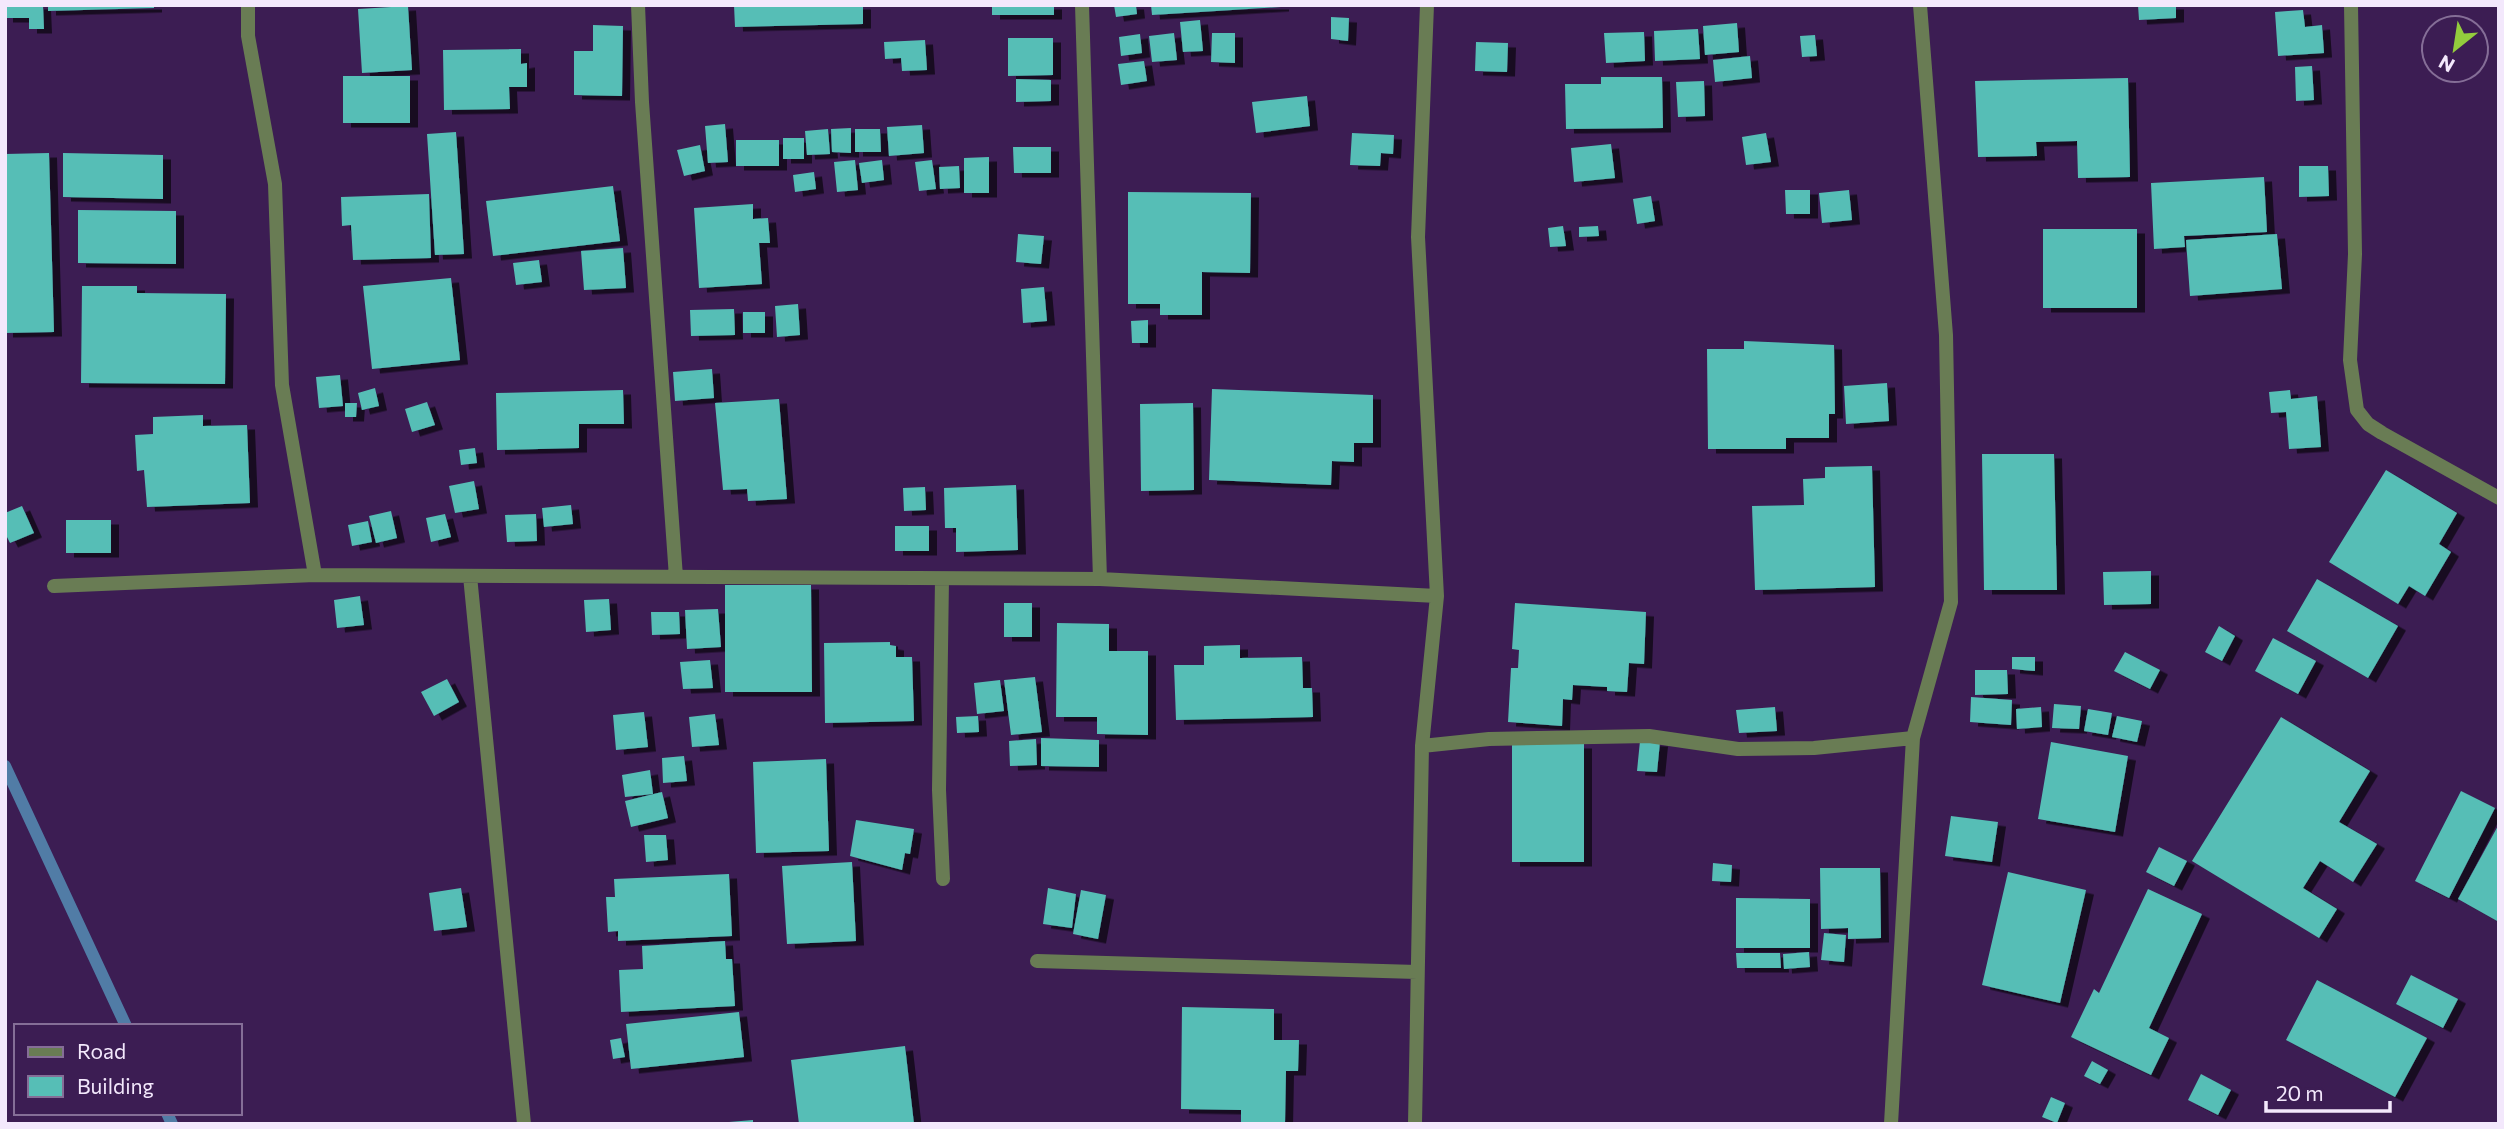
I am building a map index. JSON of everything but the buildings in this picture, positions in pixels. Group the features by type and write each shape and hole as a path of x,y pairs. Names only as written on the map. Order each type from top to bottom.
{"street":[{"path":"248,5 248,36 275,184 282,385 315,575"},
{"path":"638,5 642,102 676,577"},
{"path":"1082,5 1100,579"},
{"path":"1415,1124 1422,746 1437,596 1418,237 1427,5"},
{"path":"1891,1124 1913,738 1951,602 1947,335 1920,5"},
{"path":"2351,5 2354,254 2350,360 2357,410 2368,424 2382,433 2499,498"},
{"path":"54,586 315,575 1100,579 1437,596"},
{"path":"470,576 524,1124"},
{"path":"942,579 939,790 943,879"},
{"path":"1422,746 1489,739 1649,736 1738,749 1802,748 1913,738"},
{"path":"1037,961 1417,972"}],"waterway":[{"path":"5,766 125,1024"},
{"path":"168,1115 172,1124"}]}
